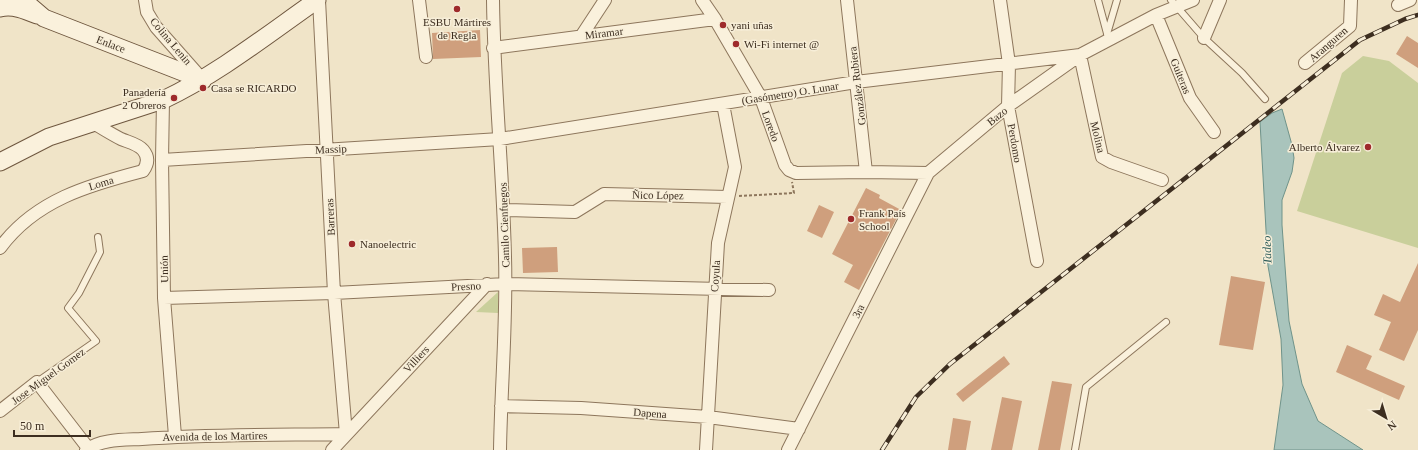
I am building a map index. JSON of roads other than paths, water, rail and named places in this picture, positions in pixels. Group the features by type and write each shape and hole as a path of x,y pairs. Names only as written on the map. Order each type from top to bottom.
{"main road":[{"name":"Enlace","path":"23,0 44,18 203,80"},
{"path":"0,162 49,137 163,100 203,80 318,0"},
{"path":"0,8 6,7 20,9 44,18"}],"street":[{"name":"Colina Lenin","path":"145,0 147,12 156,27 203,80"},
{"name":"Barreras","path":"318,0 334,293 346,434"},
{"path":"419,0 426,57"},
{"name":"Camilo Cienfuegos","path":"493,0 493,48 504,210 506,284 500,450"},
{"path":"582,35 605,0"},
{"name":"Loredo","path":"702,0 715,19 761,98 785,165 789,170 796,173 866,172"},
{"name":"González Rubiera","path":"847,0 866,172"},
{"name":"Perdomo","path":"1000,0 1009,64 1008,106 1037,261"},
{"name":"Bazo","path":"928,173 1008,106 1080,55 1108,38 1156,15 1174,3 1193,0"},
{"path":"1204,38 1220,0"},
{"name":"Aranguren","path":"1306,63 1350,26 1351,0"},
{"path":"1398,5 1410,0"},
{"name":"Guiteras","path":"1156,15 1190,98 1214,132"},
{"name":"Miramar","path":"493,48 582,35 715,19"},
{"name":"(Gasómetro) O. Lunar","path":"500,139 856,82 1080,55"},
{"name":"Molina","path":"1080,55 1102,157 1111,162 1162,180"},
{"name":"Unión","path":"163,100 162,160 164,298 175,436"},
{"name":"Coyula","path":"706,450 714,289 718,243 735,167 723,104"},
{"name":"Loma","path":"0,248 9,236 38,211 72,192 100,182 143,171 147,165 147,158 143,150 93,123"},
{"name":"Massip","path":"162,160 500,139"},
{"path":"866,172 928,173"},
{"name":"3ra","path":"788,450 928,173"},
{"name":"Ñico López","path":"504,210 575,212 604,194 728,197"},
{"name":"Presno","path":"164,298 334,293 487,284 769,290"},
{"name":"Villiers","path":"332,450 487,284"},
{"path":"37,382 87,449"},
{"name":"Jose Miguel Gomez","path":"0,411 37,382"},
{"name":"Dapena","path":"501,406 581,408 708,417 799,429"},
{"name":"Avenida de los Martires","path":"87,449 109,442 175,436 346,434"}],"lane":[{"path":"1098,0 1108,38"},
{"path":"1108,38 1118,0"},
{"path":"1174,3 1204,38 1242,73 1265,99"},
{"name":"Jose Miguel Gomez","path":"37,382 96,341 68,308 79,293 100,252 98,237"},
{"path":"1075,450 1086,387 1166,322"}],"water":[{"path":"1282,109 1294,158 1292,172 1282,200 1282,225 1289,321 1302,384 1318,421 1363,450 1274,450 1283,385 1281,339 1268,266 1260,122 1272,113"}],"railway":[{"path":"882,450 916,397 950,364 1360,40 1405,19 1418,15"}],"place":[{"name":"ESBU Mártires de Regla","path":"457,9"},
{"name":"yani uñas","path":"723,25"},
{"name":"Wi-Fi internet @","path":"736,44"},
{"name":"Casa se RICARDO","path":"203,88"},
{"name":"Panadería 2 Obreros","path":"174,98"},
{"name":"Alberto Álvarez","path":"1368,147"},
{"name":"Frank País School","path":"851,219"},
{"name":"Nanoelectric","path":"352,244"}],"water label":[{"name":"Tadeo","path":"1267,250"}]}
